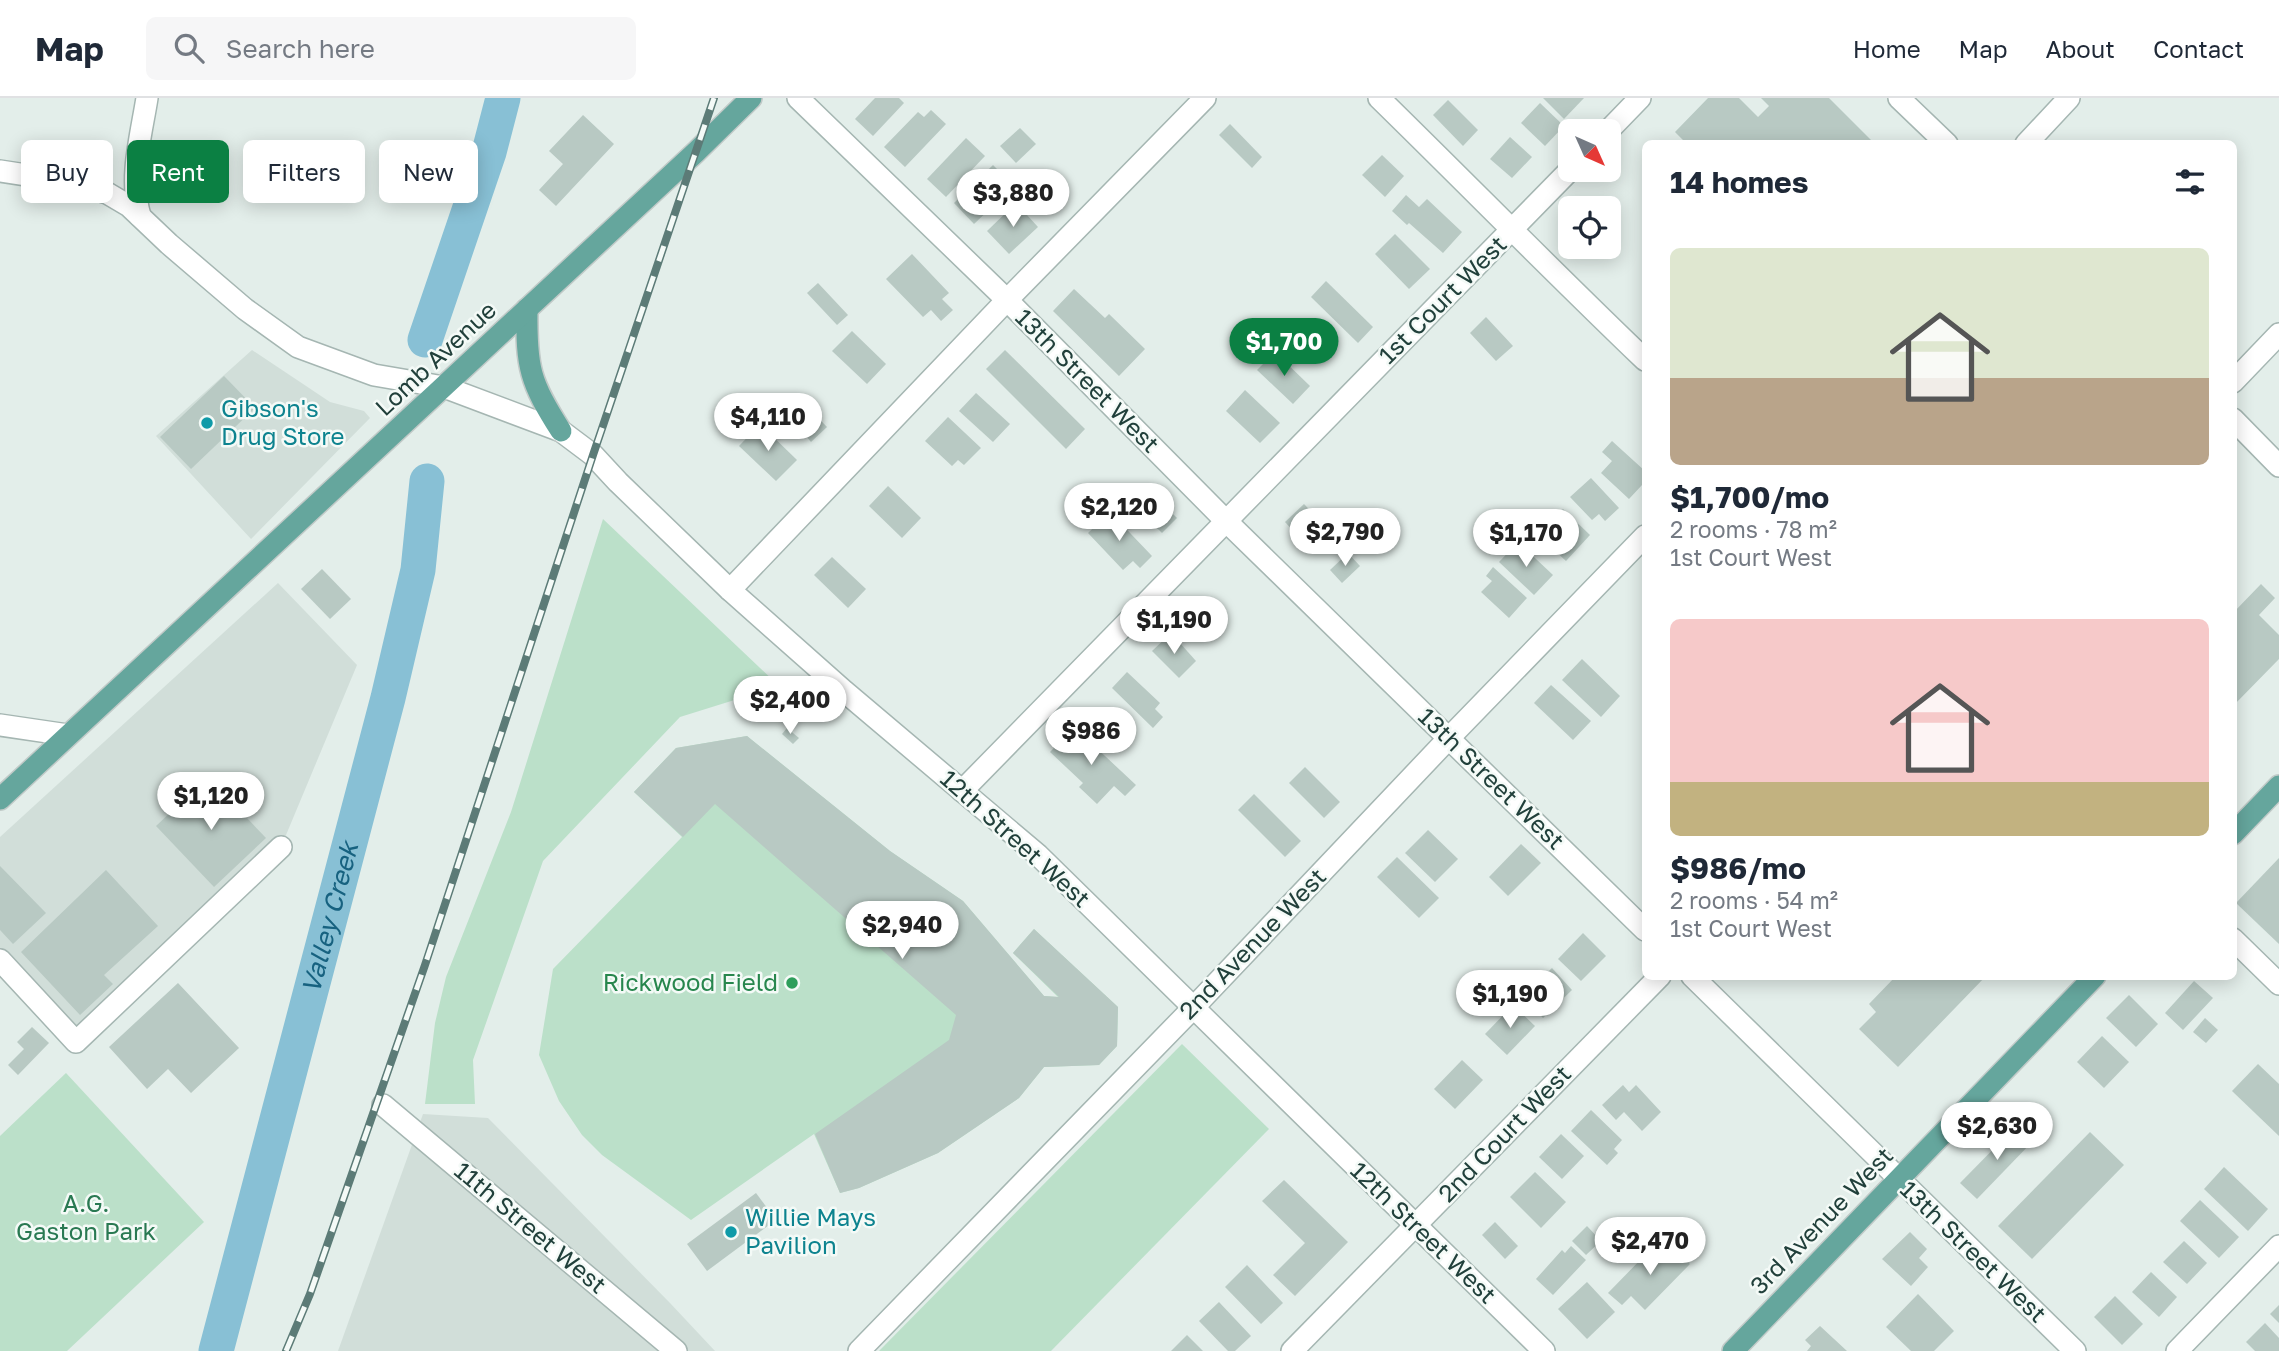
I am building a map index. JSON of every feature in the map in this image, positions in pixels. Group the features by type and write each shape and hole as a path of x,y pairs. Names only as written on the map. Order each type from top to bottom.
{"main road":[{"name":"Lomb Avenue","path":"0,799 751,98"},
{"path":"527,309 526,343 530,371 538,395 561,431"},
{"path":"2237,830 2279,786"},
{"name":"3rd Avenue West","path":"1733,1351 2091,980"}],"street":[{"path":"140,216 135,198 135,180 147,98"},
{"name":"13th Street West","path":"798,98 1007,300 1225,520 1642,927"},
{"path":"730,590 1007,300 1205,98"},
{"path":"1379,98 1642,357"},
{"path":"1620,119 1640,98"},
{"path":"1899,98 1943,140"},
{"path":"2030,140 2069,98"},
{"name":"12th Street West","path":"0,171 72,182 107,193 140,216 245,309 298,346 374,374 444,387 561,431 593,455 730,590 844,691 1038,855 1544,1351"},
{"name":"1st Court West","path":"962,791 1558,182"},
{"path":"2237,378 2279,334"},
{"path":"2237,423 2279,466"},
{"name":"2nd Avenue West","path":"859,1351 1194,1007 1642,539"},
{"path":"0,724 68,735"},
{"path":"0,960 76,1042 281,848"},
{"path":"2237,943 2279,984"},
{"name":"2nd Court West","path":"1292,1351 1656,980"},
{"name":"13th Street West","path":"1696,980 2075,1351"},
{"name":"11th Street West","path":"383,1105 676,1351"},
{"path":"2177,1351 2279,1246"}],"shaded area":[{"path":"252,350 330,402 364,411 370,418 251,539 156,436"},
{"path":"278,583 357,665 281,847 78,1031 0,948 0,837"},
{"path":"423,1114 488,1118 715,1351 338,1351"}],"green space":[{"path":"603,519 779,686 680,717 543,861 473,1060 475,1104 425,1104 435,1023 446,977 511,812"},
{"name":"Rickwood Field","path":"747,736 890,851 963,901 1044,996 1058,997 1013,953 1034,929 1118,1007 1117,1046 1099,1065 1044,1067 1019,1098 938,1153 859,1188 840,1193 814,1134 691,1220 602,1155 582,1135 559,1101 539,1055 553,969 682,837 634,792 676,748"},
{"path":"1182,1044 1269,1129 1051,1351 879,1351"},
{"name":"A.G. Gaston Park","path":"66,1073 204,1222 67,1351 0,1351 0,1136"}],"building":[{"path":"875,98 899,98 904,103 873,136 855,119"},
{"path":"1543,98 1584,98 1564,119"},
{"path":"1708,98 1739,98 1758,117 1769,106 1761,98 1829,98 1871,140 1683,140 1675,132"},
{"path":"1448,100 1478,130 1463,146 1433,115"},
{"path":"1540,103 1558,120 1558,132 1545,146 1521,123"},
{"path":"931,110 946,124 905,167 884,147 918,112 924,117"},
{"path":"583,115 614,144 556,206 539,190 563,164 549,151"},
{"path":"1230,124 1262,157 1252,168 1219,135"},
{"path":"1020,128 1036,144 1016,163 1000,146"},
{"path":"1510,137 1532,157 1512,178 1490,159"},
{"path":"966,138 985,156 946,197 927,179"},
{"path":"1382,155 1404,176 1385,197 1362,175"},
{"path":"993,165 1014,186 974,224 954,203"},
{"path":"1406,195 1419,207 1427,199 1462,232 1443,253 1392,211"},
{"path":"1016,203 1038,227 1009,254 987,231"},
{"path":"1395,234 1430,269 1409,289 1375,254"},
{"path":"912,254 949,293 942,299 953,310 941,321 931,310 923,317 886,279"},
{"path":"1326,281 1373,327 1358,343 1311,297"},
{"path":"818,283 848,315 837,325 807,293"},
{"path":"1074,289 1105,318 1109,314 1145,349 1119,376 1053,311"},
{"path":"1486,317 1513,346 1496,361 1470,333"},
{"path":"852,331 886,364 867,384 832,351"},
{"path":"1005,350 1085,429 1066,449 986,369"},
{"path":"1275,352 1310,386 1293,404 1257,370"},
{"name":"Gibson's Drug Store","path":"224,376 255,408 191,469 160,437"},
{"path":"1245,390 1280,423 1260,443 1226,411"},
{"path":"976,393 1010,424 993,442 959,411"},
{"path":"800,399 827,427 811,442 786,412"},
{"path":"948,417 981,448 964,465 958,460 952,466 925,441"},
{"path":"760,424 797,460 776,481 739,446"},
{"path":"1612,441 1642,468 1642,485 1629,499 1601,473 1612,461 1602,452"},
{"path":"1591,478 1619,508 1605,521 1599,514 1592,520 1570,497"},
{"path":"888,486 921,518 902,538 869,506"},
{"path":"1151,492 1177,518 1162,533 1136,507"},
{"path":"1304,504 1329,530 1309,548 1285,522"},
{"path":"1563,509 1590,535 1566,561 1539,536"},
{"path":"1110,512 1152,556 1140,568 1133,561 1123,570 1088,533"},
{"path":"1518,542 1553,575 1534,595 1499,562"},
{"path":"1348,553 1360,566 1342,583 1330,570"},
{"path":"832,557 866,589 848,608 814,575"},
{"path":"1493,567 1527,598 1509,618 1481,592 1492,581 1486,576"},
{"path":"322,569 351,599 330,619 301,589"},
{"path":"2261,584 2275,598 2259,615 2279,635 2279,659 2237,702 2237,609"},
{"path":"1171,633 1196,661 1179,678 1152,651"},
{"path":"1582,659 1620,696 1601,717 1562,680"},
{"path":"1127,672 1160,703 1155,709 1163,717 1153,728 1112,688"},
{"path":"1551,685 1591,721 1573,740 1534,703"},
{"path":"1074,727 1136,785 1125,796 1114,786 1097,804 1079,787 1083,783 1050,752"},
{"path":"787,728 799,738 793,744 782,734"},
{"path":"747,736 890,851 963,901 1044,996 1059,997 1013,953 1034,929 1118,1007 1117,1046 1099,1065 1044,1067 1019,1098 938,1153 859,1188 840,1193 815,1134 949,1040 956,1015 715,804 683,837 634,792 676,748"},
{"path":"1305,767 1340,802 1324,818 1289,783"},
{"path":"208,777 266,838 214,887 156,826"},
{"path":"1254,794 1301,841 1285,857 1238,810"},
{"path":"1428,830 1458,859 1435,882 1405,853"},
{"path":"1521,844 1541,863 1508,896 1489,877"},
{"path":"1397,857 1439,898 1419,918 1377,877"},
{"path":"2279,858 2279,944 2237,902"},
{"path":"0,866 46,913 13,944 0,930"},
{"path":"106,870 158,926 104,975 113,984 80,1015 21,952"},
{"path":"1583,933 1606,956 1581,981 1558,959"},
{"path":"1552,968 1572,990 1543,1018 1522,996"},
{"path":"1892,980 1982,980 1898,1067 1859,1029 1876,1012 1869,1004"},
{"path":"2194,981 2213,998 2183,1030 2165,1013"},
{"path":"178,983 239,1048 191,1093 168,1069 147,1089 109,1047"},
{"path":"2129,995 2158,1024 2136,1047 2106,1018"},
{"path":"1513,1005 1535,1026 1507,1055 1485,1034"},
{"path":"2205,1018 2218,1030 2206,1043 2193,1032"},
{"path":"32,1027 49,1043 18,1075 8,1065 24,1049 17,1042"},
{"path":"2102,1036 2129,1062 2104,1088 2077,1062"},
{"path":"1462,1060 1483,1080 1455,1109 1434,1089"},
{"path":"2258,1064 2279,1084 2279,1136 2232,1091"},
{"path":"1623,1085 1629,1092 1636,1085 1661,1112 1642,1131 1624,1112 1616,1120 1602,1105"},
{"path":"1591,1110 1622,1140 1614,1149 1618,1153 1607,1165 1571,1131"},
{"path":"2017,1125 2033,1141 1977,1199 1960,1183"},
{"path":"2090,1132 2124,1165 2032,1259 1998,1226"},
{"path":"1561,1134 1584,1156 1562,1179 1539,1157"},
{"path":"2224,1167 2268,1209 2248,1231 2204,1189"},
{"path":"1535,1172 1566,1202 1541,1228 1510,1197"},
{"path":"1284,1180 1348,1242 1295,1296 1273,1275 1305,1243 1262,1201"},
{"name":"Willie Mays Pavilion","path":"756,1193 776,1220 707,1271 687,1244"},
{"path":"2200,1200 2239,1237 2219,1258 2180,1221"},
{"path":"1495,1222 1518,1246 1505,1259 1482,1235"},
{"path":"1587,1226 1601,1241 1586,1255 1572,1241"},
{"path":"1910,1232 1927,1249 1919,1258 1928,1267 1911,1286 1882,1259"},
{"path":"1665,1239 1690,1264 1645,1310 1631,1296 1622,1305 1608,1293 1646,1254 1657,1264 1663,1257 1655,1249"},
{"path":"2184,1241 2207,1263 2187,1284 2163,1262"},
{"path":"1571,1246 1586,1260 1553,1295 1536,1279 1562,1250 1565,1253"},
{"path":"1247,1265 1283,1303 1261,1324 1225,1287"},
{"path":"2151,1272 2177,1297 2159,1317 2132,1292"},
{"path":"1587,1282 1615,1312 1587,1339 1558,1309"},
{"path":"1918,1294 1954,1331 1934,1351 1911,1351 1886,1327"},
{"path":"2115,1296 2143,1324 2122,1345 2094,1317"},
{"path":"1219,1302 1251,1336 1235,1351 1228,1351 1199,1321"},
{"path":"2279,1305 2279,1323 2270,1314"},
{"path":"2265,1323 2279,1338 2279,1351 2255,1351 2246,1342"},
{"path":"1820,1326 1847,1351 1807,1351 1811,1346 1805,1340"},
{"path":"1187,1335 1203,1351 1171,1351"}],"waterway":[{"name":"Valley Creek","path":"425,340 489,152 503,98"},
{"name":"Valley Creek","path":"216,1351 388,698 418,570 427,481"}],"railway":[{"path":"286,1351 310,1294 425,965 714,98"}],"place":[{"name":"Gibson's Drug Store","path":"207,423"},
{"name":"Rickwood Field","path":"792,983"},
{"name":"Willie Mays Pavilion","path":"731,1232"}]}
